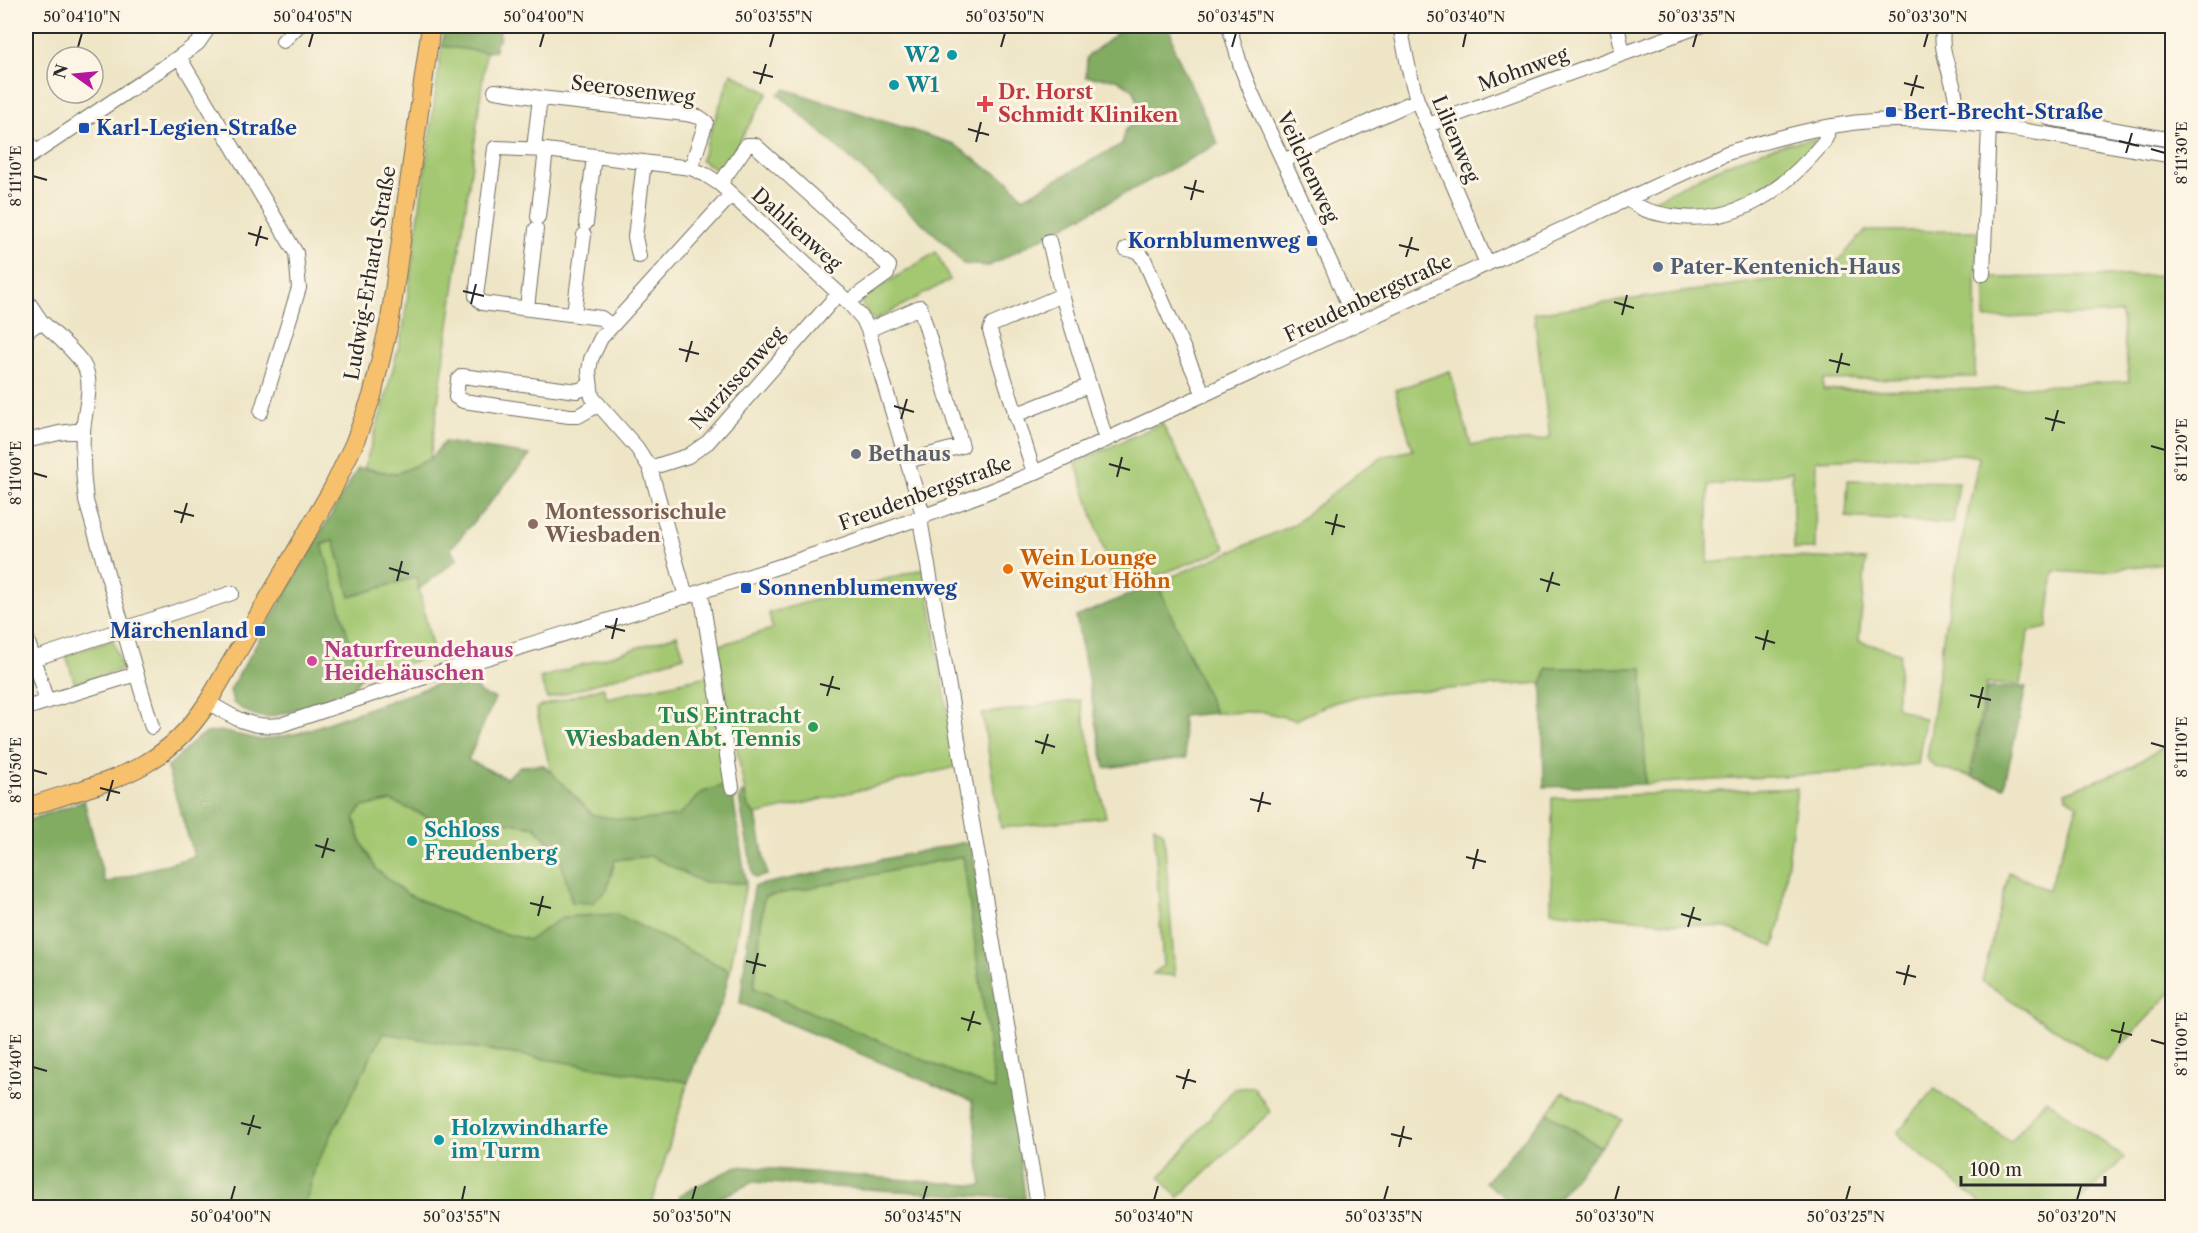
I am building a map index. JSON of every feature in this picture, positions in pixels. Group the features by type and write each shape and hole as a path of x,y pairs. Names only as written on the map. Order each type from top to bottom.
{"main road":[{"name":"Ludwig-Erhard-Straße","path":"26,808 121,777 145,766 177,741 208,702 338,478 372,396 390,320 431,26"}],"street":[{"path":"26,138 30,156 179,57 198,43 210,26"},
{"path":"283,40 298,26"},
{"name":"Veilchenweg","path":"1229,26 1241,67 1356,324"},
{"name":"Lilienweg","path":"1400,26 1408,70 1418,100 1487,264"},
{"path":"1617,26 1623,53"},
{"name":"Mohnweg","path":"1428,124 1700,26"},
{"path":"1944,26 1943,48 1957,103 1957,122"},
{"path":"179,57 296,253 299,288 261,412"},
{"name":"Seerosenweg","path":"495,91 703,118 706,125 691,168"},
{"path":"540,98 537,223 527,309 601,318 612,326"},
{"path":"1283,161 1418,100"},
{"path":"2049,118 2172,140"},
{"name":"Freudenbergstraße","path":"208,702 243,723 263,727 280,725 441,672 686,597 922,518 1034,473 1727,153 1768,141 1827,127 1895,120 1957,122 2172,156"},
{"path":"1983,274 1989,126"},
{"path":"1629,199 1637,207 1645,210 1679,217 1716,217 1734,212 1757,201 1791,179 1824,142 1827,127"},
{"name":"Narzissenweg","path":"650,468 688,456 708,442 843,298 887,274 889,266 755,145 747,145 720,184"},
{"name":"Dahlienweg","path":"527,309 482,303 476,296 495,148 540,149 691,168 720,184 863,319 907,461 922,518 1038,1205"},
{"path":"574,314 594,156"},
{"path":"639,256 635,237 644,162"},
{"path":"686,597 650,468 637,448 592,397 589,372 591,358 601,338 731,195"},
{"path":"1049,241 1088,386 1106,440"},
{"path":"1126,249 1137,251 1144,259 1204,395"},
{"path":"1034,473 990,327 1062,295"},
{"path":"26,299 41,321 79,359 86,371 88,388 83,430 82,473 86,501 152,727"},
{"path":"868,330 920,307 963,446 907,461"},
{"path":"26,332 41,321"},
{"path":"590,386 577,391 462,376 458,380 456,397 463,401 569,416 578,416 598,405"},
{"path":"1015,416 1088,386"},
{"path":"26,441 83,430"},
{"path":"33,659 232,592"},
{"path":"701,592 732,787"},
{"path":"26,636 46,702"},
{"path":"26,708 136,674"}],"green space":[{"path":"444,26 500,26 499,41 496,43 495,51 486,52 442,46"},
{"path":"1116,26 1170,26 1174,49 1218,144 989,266 963,264 949,247 778,94 785,89 954,144 988,169 1007,179 1023,198 1122,144 1125,131 1141,115 1134,90 1117,79 1086,77 1087,57 1116,34"},
{"path":"442,46 486,52 430,459 395,474 364,468 403,330"},
{"path":"731,73 768,93 721,172 701,160"},
{"path":"1816,139 1799,165 1778,185 1728,209 1702,212 1672,210 1645,204 1749,155 1793,142"},
{"path":"1865,231 1977,231 1975,377 1823,380 1823,390 1987,389 2129,381 2121,313 1985,319 1985,278 2172,275 2172,562 2085,573 2054,571 2047,628 2028,632 2021,685 1986,684 1970,776 1935,767 1927,759 1944,631 1979,457 1963,454 1816,460 1815,549 1794,549 1792,471 1708,486 1708,563 1768,556 1866,560 1859,641 1900,653 1896,707 1925,719 1918,764 1836,773 1645,784 1643,668 1548,668 1542,683 1366,694 1329,704 1296,720 1264,712 1215,713 1157,583 1293,525 1363,469 1385,456 1413,450 1395,390 1450,371 1471,445 1550,439 1534,313 1828,272"},
{"path":"936,252 950,280 873,321 859,300"},
{"path":"1162,423 1226,549 1117,591 1076,463"},
{"path":"444,442 530,455 452,547 451,551 458,559 419,589 416,577 350,597 334,541 322,544 360,678 351,688 334,696 293,711 270,716 254,715 233,703 230,690 358,468 396,474 430,459"},
{"path":"1848,480 1959,482 1953,524 1846,517"},
{"path":"334,540 416,577 434,655 360,678 321,545"},
{"path":"925,568 956,767 756,815 747,803 717,646 772,629 769,613"},
{"path":"1157,583 1215,713 1182,716 1186,758 1105,768 1076,617"},
{"path":"677,635 684,656 547,699 540,678"},
{"path":"113,640 122,669 75,684 66,655"},
{"path":"1547,668 1643,668 1645,784 1544,787 1542,683"},
{"path":"466,674 481,694 495,698 468,760 506,778 520,766 544,765 593,815 632,821 678,816 703,792 731,783 746,883 702,882 651,856 615,860 607,890 592,903 572,902 560,857 536,827 506,822 487,832 437,821 392,801 362,807 354,818 361,842 376,869 407,894 480,927 529,940 563,917 616,914 730,971 722,1002 688,1082 383,1033 315,1167 305,1207 26,1207 26,821 84,801 105,883 194,856 167,768 197,738 207,733 220,731 262,740 299,733"},
{"path":"708,676 735,816 625,836 555,790 536,708 603,687 607,698"},
{"path":"2026,687 2004,787 1972,777 1987,688"},
{"path":"1080,700 1106,817 1001,828 982,714"},
{"path":"2172,742 2172,992 2105,1062 1982,981 2009,872 2048,890 2078,805 2066,797 2065,792 2124,770"},
{"path":"1797,788 1781,920 1774,946 1727,928 1551,911 1552,798"},
{"path":"744,792 748,807 756,815 767,875 756,878 753,875 739,797"},
{"path":"392,801 437,821 506,822 536,827 560,857 572,902 615,860 651,856 702,882 746,883 730,971 616,914 563,917 529,940 480,927 407,894 376,869 361,842 354,817 362,807"},
{"path":"1154,826 1164,833 1175,976 1153,974 1163,966"},
{"path":"971,841 1016,1119 1025,1199 753,1182 700,1207 678,1208 680,1195 737,1166 982,1186 972,1101 740,1003 754,886","holes":["963,856 995,1090 754,988 764,897"]},
{"path":"963,856 995,1091 754,988 764,897"},
{"path":"383,1033 688,1082 651,1207 305,1208 315,1167"},
{"path":"1253,1086 1270,1112 1178,1198 1160,1177 1234,1089"},
{"path":"1935,1089 2011,1142 2046,1099 2124,1158 2073,1207 2019,1207 2015,1204 2011,1207 1986,1207 1901,1139 1898,1134"},
{"path":"1563,1092 1623,1120 1600,1147 1548,1113"},
{"path":"1548,1113 1600,1147 1550,1207 1517,1207 1485,1182"},
{"path":"856,1201 956,1204 957,1207 858,1207"}],"place":[{"name":"W2","path":"952,55"},
{"name":"W1","path":"894,85"},
{"name":"Dr. Horst Schmidt Kliniken","path":"985,104"},
{"name":"Bert-Brecht-Straße","path":"1891,112"},
{"name":"Karl-Legien-Straße","path":"84,128"},
{"name":"Kornblumenweg","path":"1312,241"},
{"name":"Pater-Kentenich-Haus","path":"1658,267"},
{"name":"Bethaus","path":"856,454"},
{"name":"Montessorischule Wiesbaden","path":"533,524"},
{"name":"Wein Lounge Weingut Höhn","path":"1008,569"},
{"name":"Sonnenblumenweg","path":"746,588"},
{"name":"Märchenland","path":"260,631"},
{"name":"Naturfreundehaus Heidehäuschen","path":"312,661"},
{"name":"TuS Eintracht Wiesbaden Abt. Tennis","path":"813,727"},
{"name":"Schloss Freudenberg","path":"412,841"},
{"name":"Holzwindharfe im Turm","path":"439,1140"}]}
